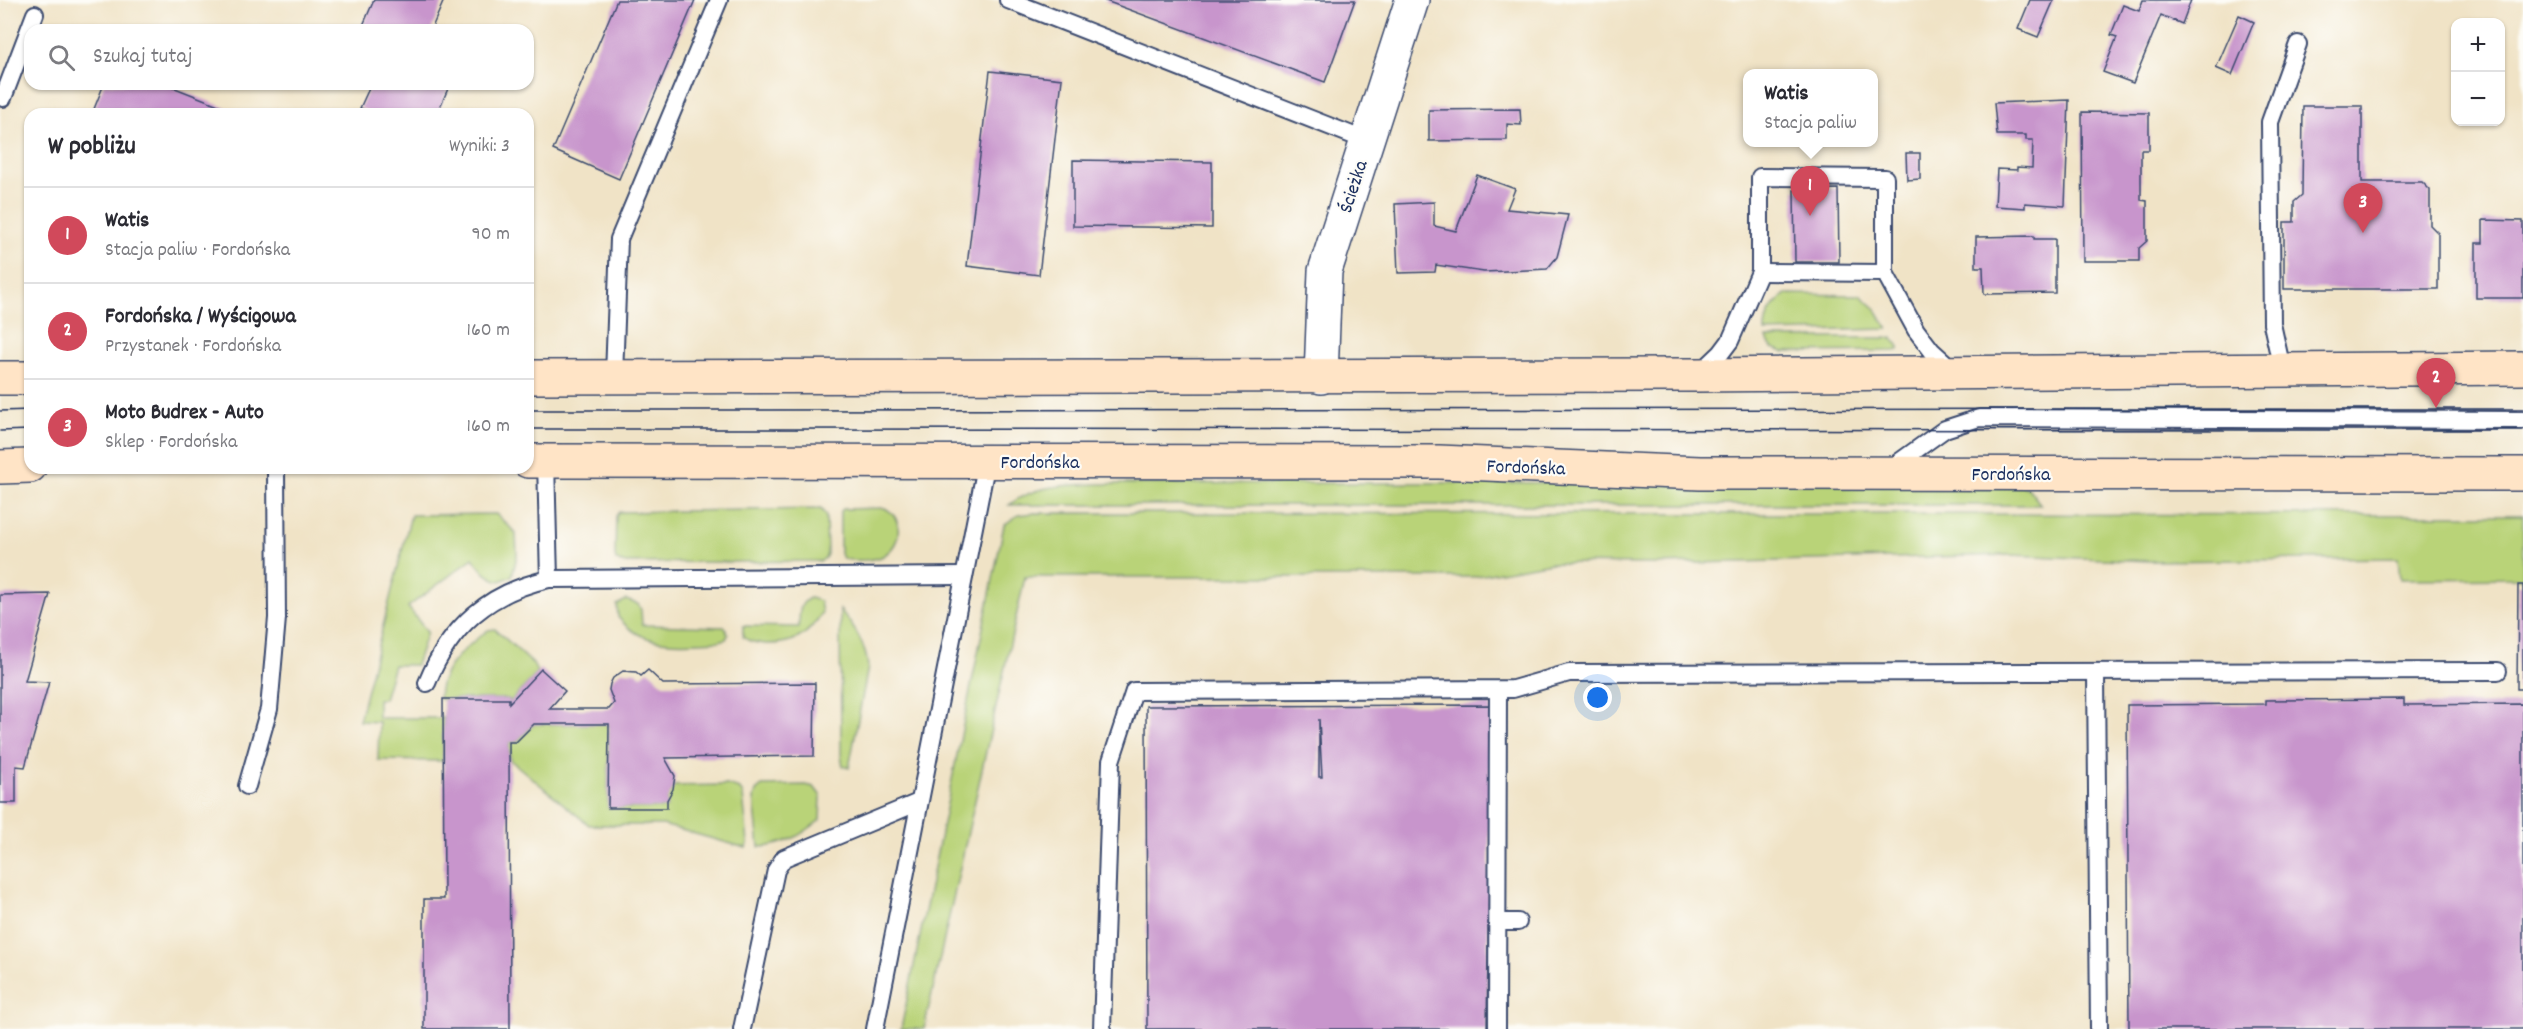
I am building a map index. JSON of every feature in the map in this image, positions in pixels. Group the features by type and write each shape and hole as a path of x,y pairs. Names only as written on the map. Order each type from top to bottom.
{"main road":[{"path":"534,376 1697,375 2523,368"},
{"path":"0,378 24,378"},
{"name":"Fordońska","path":"537,461 1439,462 1700,473 2523,474"},
{"path":"0,467 24,466"}],"street":[{"name":"Ścieżka","path":"1321,376 1325,271 1412,0"}],"lane":[{"path":"614,376 619,239 720,0"},
{"path":"1008,0 1366,141"},
{"path":"31,24 35,14"},
{"path":"0,97 3,98 24,43"},
{"path":"2282,369 2272,324 2270,122 2298,44"},
{"path":"1697,375 1721,353 1730,341 1760,272 1760,177 1885,178 1885,273 1916,330 1932,351 1956,373"},
{"path":"1760,272 1885,273"},
{"path":"1882,473 1945,429 1979,418 2523,420"},
{"path":"537,461 549,579"},
{"path":"875,1029 987,461"},
{"path":"247,786 269,709 277,618 276,474"},
{"path":"427,683 448,641 464,623 502,595 549,579 964,576"},
{"path":"1102,1029 1111,761 1134,691 1498,690 1513,689 1569,673 2498,670"},
{"path":"2096,672 2099,1029"},
{"path":"1497,1029 1498,690"},
{"path":"742,1029 776,870 784,858 919,802"},
{"path":"1497,922 1518,922"}],"green space":[{"path":"1787,294 1860,295 1875,308 1888,329 1765,332 1770,310"},
{"path":"1766,338 1893,338 1899,350 1783,352 1772,348"},
{"path":"2009,481 2028,488 2041,505 1009,505 1029,493 1050,487 1096,484"},
{"path":"885,508 895,518 898,525 894,545 883,556 875,559 844,559 840,554 840,511"},
{"path":"821,509 826,516 827,554 821,561 621,563 616,560 616,516 619,512"},
{"path":"1033,513 2523,515 2523,578 2400,579 2398,558 2151,561 2011,555 1658,564 1551,563 1472,577 1025,577 924,1029 901,1029 1004,525 1018,515"},
{"path":"496,514 516,533 517,556 512,576 500,581 495,579 484,572 473,558 408,607 427,632 416,665 394,665 384,699 378,699 378,718 443,718 443,761 378,760 379,722 359,721 411,515"},
{"path":"810,598 820,601 822,613 811,628 799,638 784,643 766,644 743,637 743,626 799,627 801,607"},
{"path":"626,600 638,604 641,610 642,625 725,627 728,635 726,639 719,641 678,643 640,635 628,628 618,617 617,605"},
{"path":"840,610 865,651 868,667 849,768 843,766 841,756"},
{"path":"495,629 533,664 537,672 535,676 509,703 509,699 439,699 444,678 455,659 488,630"},
{"path":"534,724 609,724 608,808 667,808 666,786 727,785 740,789 743,795 748,843 746,848 663,825 589,825 510,760 509,742 516,742"},
{"path":"806,785 814,787 821,796 820,820 792,839 759,847 754,798 756,791 762,786"}],"building":[{"path":"374,0 444,0 434,24 364,24"},
{"path":"617,0 695,0 619,179 553,150"},
{"path":"1103,0 1355,0 1325,82"},
{"path":"2030,0 2054,0 2038,37 2018,29"},
{"path":"2143,0 2191,0 2182,24 2161,15 2133,83 2103,72 2117,37 2111,35 2123,5 2139,11"},
{"path":"2239,15 2254,22 2232,75 2216,68"},
{"path":"990,71 1062,79 1039,275 967,266"},
{"path":"102,90 180,90 226,108 94,108"},
{"path":"368,90 447,90 440,108 360,108"},
{"path":"2069,100 2065,206 2025,203 2025,208 1995,206 1997,169 2032,168 2033,140 2026,140 2026,135 1997,135 1994,103"},
{"path":"2303,106 2362,106 2362,182 2422,182 2430,190 2430,225 2438,233 2438,289 2284,289 2284,222 2294,222 2294,202 2302,195"},
{"path":"1520,109 1521,125 1507,124 1507,140 1429,141 1429,110"},
{"path":"2082,112 2149,113 2149,150 2141,150 2141,200 2147,201 2147,241 2139,248 2139,261 2083,261"},
{"path":"1906,153 1920,153 1920,179 1907,180"},
{"path":"1073,160 1212,162 1212,228 1073,226"},
{"path":"1477,175 1515,189 1507,209 1568,215 1557,257 1547,269 1484,272 1436,265 1435,272 1398,273 1395,204 1434,202 1434,226 1456,231"},
{"path":"1838,189 1839,262 1795,262 1794,190"},
{"path":"2483,220 2523,221 2523,298 2476,298 2476,243 2483,243"},
{"path":"2034,236 2034,239 2055,239 2055,293 1984,294 1983,267 1976,267 1976,237"},
{"path":"2518,585 2523,585 2523,689 2517,689"},
{"path":"50,594 25,681 49,682 25,767 16,766 16,803 0,803 0,595"},
{"path":"541,669 565,691 549,709 609,709 614,703 609,690 610,684 613,678 623,671 636,672 641,676 648,670 663,684 815,683 814,756 665,758 675,776 673,789 667,800 667,808 608,808 609,724 534,724 516,742 509,742 510,1029 424,1029 424,899 444,899 443,699 509,699 509,703"},
{"path":"2404,699 2404,705 2523,704 2523,1029 2129,1029 2127,705 2266,704 2266,700"},
{"path":"1491,705 1487,1029 1147,1029 1146,706","holes":["1319,719 1322,777 1319,777"]}],"tram line":[{"path":"534,410 2523,409"},
{"path":"0,411 24,410"},
{"path":"534,429 2523,430"},
{"path":"0,431 24,430"}],"place":[{"name":"Watis","path":"1810,216"},
{"name":"Moto Budrex - Auto","path":"2363,233"},
{"name":"Fordońska / Wyścigowa","path":"2436,408"}]}
